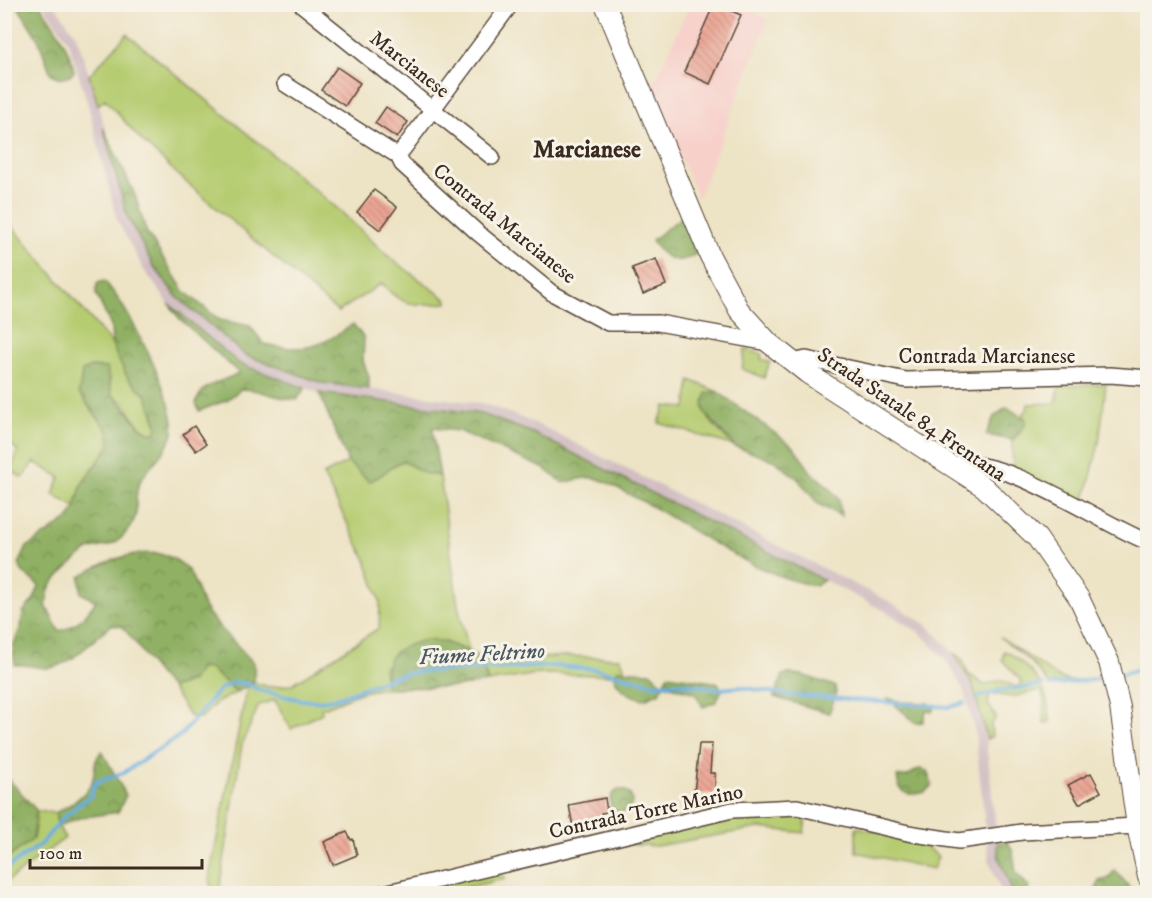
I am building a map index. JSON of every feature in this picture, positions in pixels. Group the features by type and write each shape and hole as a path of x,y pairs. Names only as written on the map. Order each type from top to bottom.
{"main road":[{"name":"Strada Statale 84 Frentana","path":"605,4 655,129 723,285 739,310 769,343 793,362 951,465 1004,504 1037,538 1066,576 1100,639 1109,662 1140,798 1137,826 1146,871"}],"street":[{"name":"Marcianese","path":"301,4 492,157"},
{"path":"398,156 435,110 504,7"},
{"name":"Contrada Marcianese","path":"285,84 398,156 402,165 478,233 552,293 608,322 658,323 769,343"},
{"name":"Contrada Marcianese","path":"793,362 806,359 906,380 1110,375 1148,378"},
{"path":"951,465 982,464 1075,504 1148,542"},
{"name":"Contrada Torre Marino","path":"380,894 732,810 797,807 908,833 959,841 1022,832 1137,826"}],"shaded area":[{"path":"43,5 55,5 76,35 97,98 127,216 153,265 177,297 245,355 322,383 485,404 537,424 890,602 927,625 954,653 973,686 985,730 999,858 1013,893 1002,893 989,861 975,732 964,690 946,660 920,633 885,611 533,433 482,414 319,393 240,364 169,304 144,270 117,220 87,101 67,39"},
{"path":"689,5 743,5 768,20 698,198 646,83 657,77"}],"green space":[{"path":"17,5 40,5 56,28 69,53 74,71 70,76 60,78 51,74 38,39"},
{"path":"127,34 338,209 388,256 447,300 447,303 426,305 403,301 382,283 338,312 186,182 140,139 105,99 98,105 89,75"},
{"path":"103,127 135,195 146,231 184,291 220,320 250,326 264,344 278,347 301,348 321,343 353,324 364,338 363,361 369,377 369,389 322,383 245,355 177,297 153,265 127,216"},
{"path":"683,216 697,253 684,260 677,260 661,252 652,240"},
{"path":"4,217 112,344 128,378 147,396 157,425 156,434 142,430 123,402 112,395 109,388 110,378 87,404 109,432 110,445 82,484 75,507 53,495 60,477 34,462 23,478 11,471 18,451 5,439 4,293 11,288 10,280 5,273"},
{"path":"104,281 137,330 149,354 168,401 173,419 173,433 165,449 139,484 136,515 128,530 119,540 110,545 89,550 70,566 51,586 46,606 59,631 71,627 89,611 96,601 81,593 80,577 103,564 131,555 160,554 173,558 188,570 210,616 254,664 254,682 237,692 209,668 200,669 192,681 171,688 121,626 111,625 82,651 57,666 44,668 15,665 13,646 21,626 23,612 34,599 39,586 22,571 19,564 27,547 68,519 74,511 82,484 110,445 109,432 79,393 82,371 91,367 107,368 112,395 138,424 156,433 157,425 147,396 128,378 112,344 111,326 96,294 97,283"},
{"path":"169,304 240,364 305,388 297,400 241,389 227,400 199,411 196,403 203,390 239,373 179,318"},
{"path":"745,349 762,354 761,359 770,362 764,378 742,369"},
{"path":"690,380 718,392 707,393 706,410 712,422 734,446 659,423 665,406 686,408"},
{"path":"1106,384 1099,443 1084,504 1013,471 1012,440 1020,433 1026,420 1022,415 1027,410 1028,404 1056,403 1059,386"},
{"path":"718,392 794,447 811,472 830,488 839,500 841,516 818,504 798,479 775,461 734,446 705,413 703,405 707,393"},
{"path":"319,393 482,414 533,433 824,580 816,586 768,571 723,549 658,510 605,482 587,478 563,483 543,468 459,431 432,428 440,476 424,473 403,461 369,481 348,462"},
{"path":"1007,407 1026,420 1025,425 1012,440 986,435 994,417"},
{"path":"403,461 424,473 440,476 458,606 469,651 442,641 384,667 386,688 362,692 321,709 322,713 291,729 275,700 259,705 242,744 219,893 211,894 210,873 247,688 254,682 269,687 291,685 379,628 380,602 366,560 323,475 348,462 369,481"},
{"path":"1000,637 1058,677 1075,683 1051,686 1031,662"},
{"path":"425,640 442,641 480,657 488,682 456,687 386,688 386,668 392,655 398,650"},
{"path":"1004,651 1023,664 1040,683 1048,704 1050,722 1044,723 1044,701 1041,690 1013,697 990,694 988,704 996,717 991,726 992,736 987,739 973,686 954,653 963,660 968,674 985,685 1000,680 1016,687 1021,684 1020,679 1002,660"},
{"path":"563,656 621,658 625,670 618,670 613,675 538,674 488,682 480,657 496,662"},
{"path":"200,668 209,668 237,692 216,703 201,718 190,717 171,688 192,681"},
{"path":"618,670 650,672 663,684 668,675 718,683 722,690 716,702 703,707 695,693 664,684 659,693 644,699 630,694 618,684 613,675"},
{"path":"783,675 802,675 835,686 836,694 829,713 774,697"},
{"path":"887,698 902,702 927,703 935,707 932,712 926,711 923,722 916,723"},
{"path":"102,751 126,795 118,812 79,818 58,826 55,813 76,800 89,787 97,759"},
{"path":"919,769 927,771 932,785 925,792 906,793 900,788 897,777 907,776"},
{"path":"5,775 37,811 33,839 5,860"},
{"path":"617,790 625,790 632,797 632,805 625,812 617,812 610,805 610,797"},
{"path":"37,811 55,813 58,826 65,838 5,883 5,860 33,839"},
{"path":"772,815 806,818 804,833 759,828 656,846 613,843 712,819"},
{"path":"856,827 900,836 921,844 938,857 933,869 856,852"},
{"path":"1007,841 1013,852 1016,873 1029,887 1027,893 1013,893 999,858 997,843"},
{"path":"500,868 505,879 441,893 394,894"},
{"path":"1115,870 1134,893 1095,893 1099,881 1108,879"}],"building":[{"path":"714,4 741,15 710,84 684,72"},
{"path":"337,67 360,83 345,106 321,90"},
{"path":"386,107 408,122 397,138 375,123"},
{"path":"374,190 397,207 380,230 357,212"},
{"path":"656,259 666,285 643,294 632,268"},
{"path":"194,426 206,444 196,451 183,434"},
{"path":"699,744 712,744 710,773 715,773 715,794 694,794"},
{"path":"1091,773 1101,792 1079,804 1068,785"},
{"path":"605,798 607,812 601,813 602,819 573,827 569,805"},
{"path":"347,832 351,840 353,839 357,855 333,865 324,842"}],"waterway":[{"name":"Fiume Feltrino","path":"4,870 40,845 65,816 90,796 96,782 123,773 181,735 220,689 234,682 247,684 262,691 302,700 318,701 334,699 396,676 414,672 555,666 595,669 653,684 679,683 720,689 740,687 788,695 949,707 964,703"},
{"name":"Fiume Feltrino","path":"1119,675 1148,667"},
{"name":"Fiume Feltrino","path":"1050,685 1106,678"},
{"name":"Fiume Feltrino","path":"978,697 998,691 1043,685"}],"district":[{"name":"Marcianese","path":"587,149"}]}
